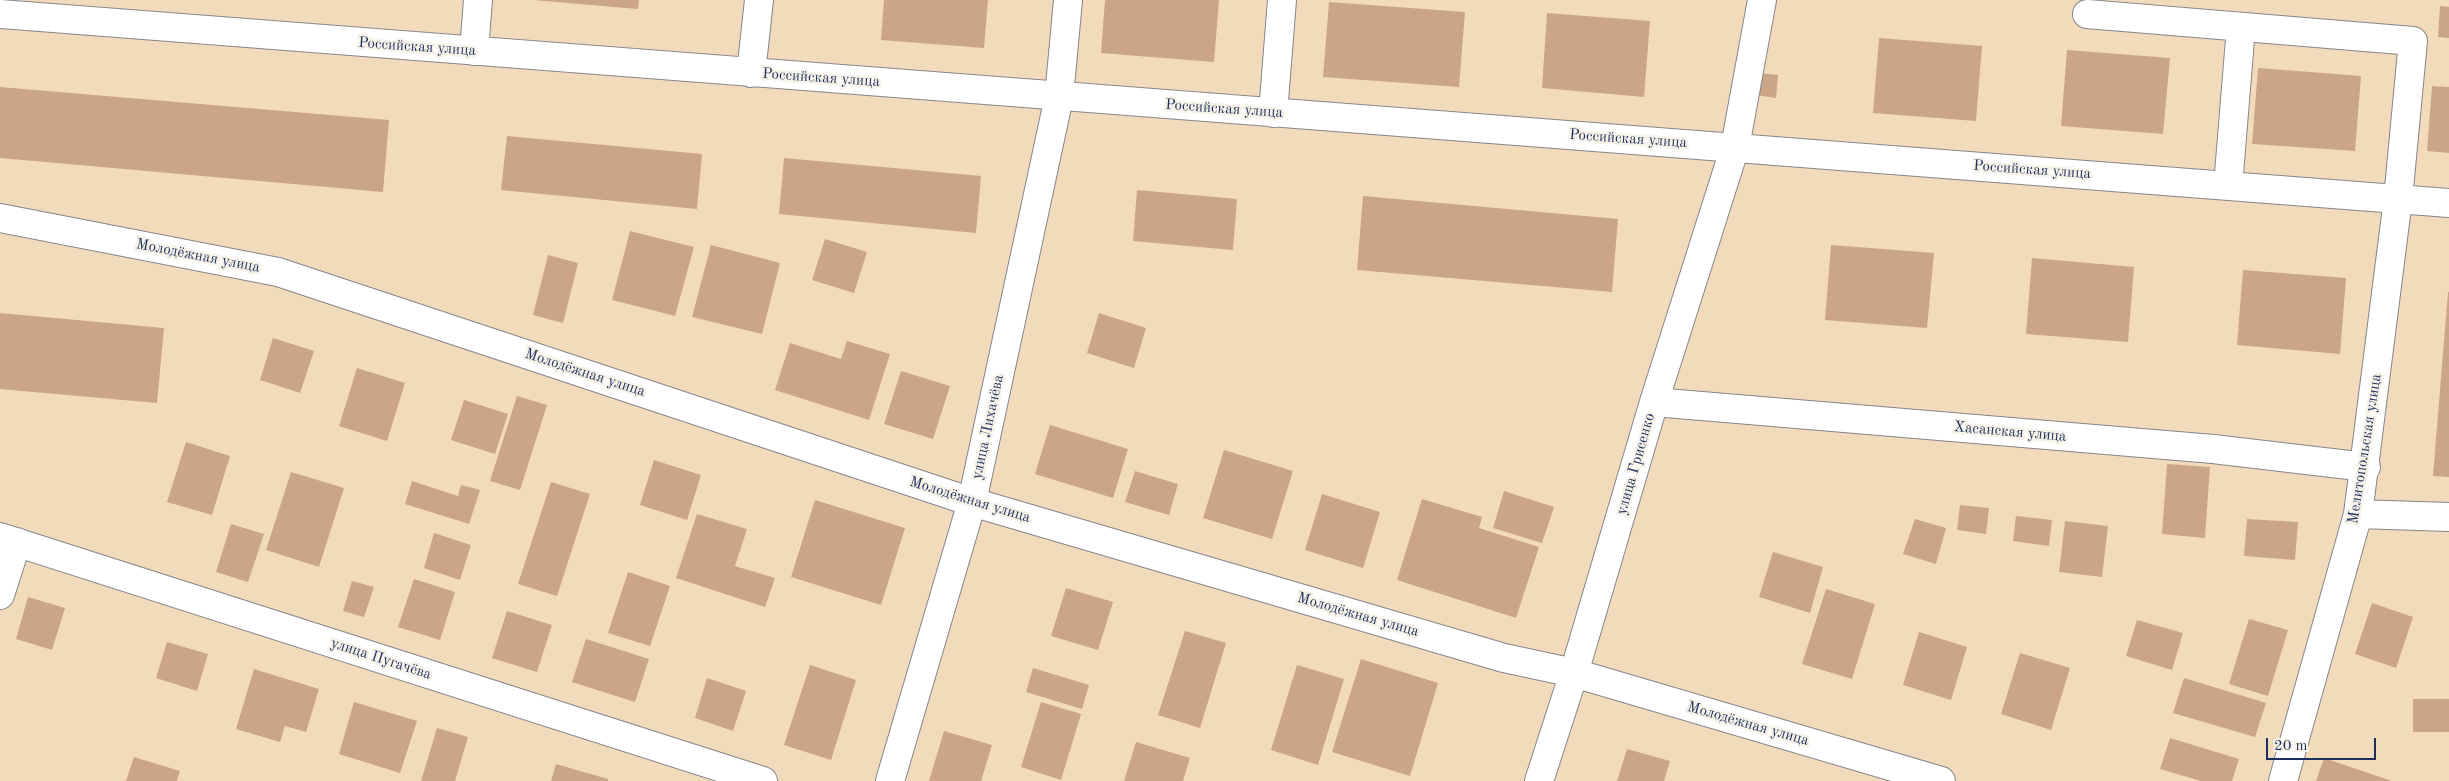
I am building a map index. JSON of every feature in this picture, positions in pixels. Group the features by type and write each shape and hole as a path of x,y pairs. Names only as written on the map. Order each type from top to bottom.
{"street":[{"path":"474,51 478,0"},
{"path":"751,73 759,0"},
{"name":"улица Лихачёва","path":"890,781 972,502 1059,97 1068,0"},
{"path":"1273,113 1282,0"},
{"name":"улица Грисенко","path":"1539,781 1574,673 1654,402 1735,147 1762,0"},
{"name":"Российская улица","path":"0,14 2449,203"},
{"path":"2087,14 2241,27 2228,186"},
{"name":"Мелитопольская улица","path":"2241,27 2413,41 2398,199 2366,467 2358,514 2283,781"},
{"name":"Молодёжная улица","path":"0,218 278,272 972,502 1504,658 1574,673 1941,781"},
{"name":"Хасанская улица","path":"1654,402 2213,449 2366,467"},
{"path":"2358,514 2449,517"},
{"path":"0,595 8,540"},
{"name":"улица Пугачёва","path":"8,540 763,781"}],"building":[{"path":"533,0 639,0 638,9"},
{"path":"884,0 988,0 984,48 881,40"},
{"path":"1105,0 1219,0 1214,62 1101,53"},
{"path":"1329,2 1465,12 1459,87 1323,77"},
{"path":"2440,6 2449,7 2449,38 2438,37"},
{"path":"1547,13 1650,21 1644,97 1542,88"},
{"path":"1879,38 1982,46 1976,121 1873,113"},
{"path":"2067,50 2170,58 2163,134 2061,126"},
{"path":"2258,68 2361,76 2355,151 2252,144"},
{"path":"1758,73 1778,75 1776,98 1755,95"},
{"path":"2432,86 2449,87 2449,153 2427,151"},
{"path":"0,87 389,120 383,192 0,158"},
{"path":"507,136 702,154 697,209 501,190"},
{"path":"784,158 981,176 976,233 779,214"},
{"path":"1137,190 1237,199 1233,250 1133,241"},
{"path":"1363,196 1618,219 1612,292 1357,270"},
{"path":"630,231 694,247 675,316 612,300"},
{"path":"825,239 867,252 854,293 812,280"},
{"path":"711,245 780,263 762,334 692,317"},
{"path":"1831,245 1934,253 1927,328 1825,320"},
{"path":"548,255 578,263 563,323 533,315"},
{"path":"2032,258 2134,267 2128,342 2026,334"},
{"path":"2243,270 2346,278 2340,354 2237,345"},
{"path":"2449,292 2449,477 2433,476"},
{"path":"0,313 164,328 157,403 0,389"},
{"path":"1099,313 1146,328 1134,368 1087,353"},
{"path":"273,338 314,351 300,393 260,380"},
{"path":"847,341 890,354 869,420 775,390 790,343 841,359"},
{"path":"357,368 405,383 387,441 339,426"},
{"path":"901,371 950,386 933,439 884,424"},
{"path":"517,396 547,405 520,490 490,481"},
{"path":"464,400 508,414 495,454 451,440"},
{"path":"1050,425 1128,449 1113,498 1035,474"},
{"path":"186,442 230,456 212,515 167,502"},
{"path":"1224,450 1293,471 1272,539 1203,518"},
{"path":"654,460 701,475 687,520 640,505"},
{"path":"2167,464 2210,467 2205,538 2162,534"},
{"path":"1135,471 1178,484 1169,515 1125,502"},
{"path":"291,472 344,488 319,567 266,550"},
{"path":"412,481 458,496 461,485 480,490 469,524 405,504"},
{"path":"551,482 590,494 557,596 518,584"},
{"path":"1504,491 1554,507 1542,543 1493,528"},
{"path":"1322,494 1380,512 1363,568 1305,550"},
{"path":"1422,499 1482,517 1479,528 1539,547 1516,618 1397,580"},
{"path":"815,500 905,528 881,605 791,577"},
{"path":"1960,505 1989,508 1986,534 1957,530"},
{"path":"697,514 747,529 735,566 775,578 765,607 676,578"},
{"path":"2016,516 2052,520 2049,546 2013,541"},
{"path":"1915,519 1946,528 1936,564 1903,554"},
{"path":"2247,519 2298,522 2295,560 2244,556"},
{"path":"2065,521 2108,526 2102,577 2059,572"},
{"path":"231,524 264,534 248,582 216,572"},
{"path":"434,533 471,545 460,580 424,568"},
{"path":"1773,552 1823,567 1810,613 1759,597"},
{"path":"628,572 670,586 650,646 608,633"},
{"path":"414,579 455,592 440,640 398,627"},
{"path":"352,581 374,587 364,617 343,611"},
{"path":"1066,588 1113,602 1098,650 1051,636"},
{"path":"1826,589 1875,604 1852,679 1802,664"},
{"path":"28,597 65,608 52,650 16,639"},
{"path":"2372,603 2413,617 2396,668 2355,654"},
{"path":"507,611 552,625 537,672 492,658"},
{"path":"2249,619 2288,630 2268,696 2229,684"},
{"path":"2137,620 2183,633 2172,670 2126,656"},
{"path":"1185,631 1226,643 1200,728 1158,715"},
{"path":"1919,632 1967,647 1951,700 1903,685"},
{"path":"586,639 649,659 635,702 572,682"},
{"path":"167,642 208,654 197,691 156,678"},
{"path":"2020,653 2070,668 2051,730 2001,714"},
{"path":"1361,659 1438,683 1410,776 1332,752"},
{"path":"810,665 856,680 831,760 784,745"},
{"path":"1297,665 1344,679 1318,765 1271,750"},
{"path":"1033,668 1089,685 1082,709 1026,692"},
{"path":"254,669 319,689 306,732 285,726 280,742 236,729"},
{"path":"707,678 746,691 733,731 695,718"},
{"path":"2184,678 2266,703 2255,737 2173,713"},
{"path":"2413,699 2449,699 2449,732 2413,732"},
{"path":"354,702 417,721 400,773 339,754"},
{"path":"1041,702 1081,714 1061,780 1021,767"},
{"path":"437,728 468,737 455,781 421,781"},
{"path":"944,731 992,745 981,781 929,781"},
{"path":"2170,738 2239,759 2232,781 2201,781 2160,769"},
{"path":"1136,742 1190,758 1183,781 1124,781"},
{"path":"1627,749 1670,761 1664,781 1617,781"},
{"path":"134,757 180,771 177,781 126,781"},
{"path":"2324,758 2392,781 2316,781"},
{"path":"556,764 608,779 608,781 551,781"}]}
